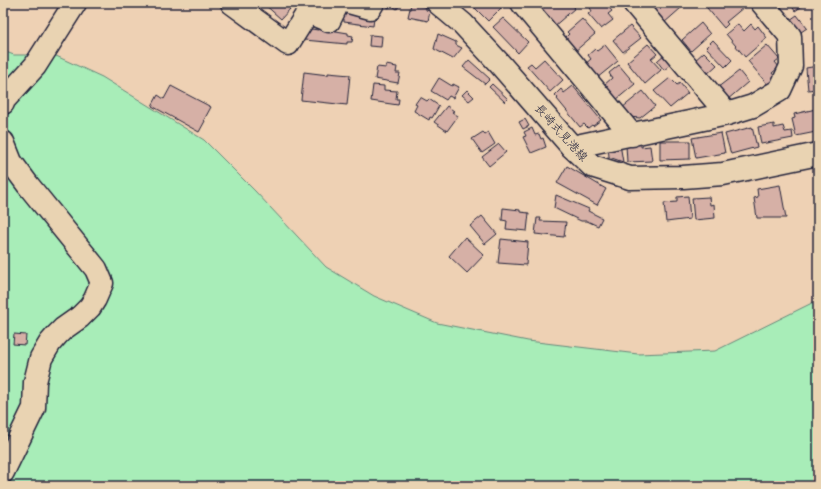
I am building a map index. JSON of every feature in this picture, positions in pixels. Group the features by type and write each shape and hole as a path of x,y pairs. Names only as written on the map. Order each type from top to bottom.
{"street":[{"path":"3,103 4,100 35,66 75,3"},
{"path":"232,3 288,44 308,12 329,21 338,3"},
{"path":"352,3 370,8 373,3"},
{"name":"長崎式見港線","path":"438,3 463,24 572,147 592,166 630,178 683,177 723,174 818,154"},
{"path":"522,3 632,134"},
{"path":"634,3 727,114"},
{"path":"572,147 727,114 753,106 780,90 791,66 790,36 762,3"},
{"path":"3,142 11,162 28,186 96,269 102,283 90,307 57,335 41,358 35,382 34,408 22,431 20,440 3,472"}],"green space":[{"path":"3,51 14,55 54,55 102,77 204,140 255,191 326,267 374,296 437,323 528,341 638,354 715,351 818,300 818,486 3,486"}],"building":[{"path":"263,3 283,3 290,9 281,19"},
{"path":"381,3 401,3 397,9 391,5 389,8"},
{"path":"470,3 498,3 502,7 488,21"},
{"path":"545,3 570,3 575,8 552,28 538,12 542,8 541,6"},
{"path":"592,3 605,3 612,11 608,14 613,20 601,29 588,14 592,11 589,6"},
{"path":"656,3 677,3 681,8 664,23 650,7"},
{"path":"713,3 741,3 744,7 726,22 728,24 724,28 707,8"},
{"path":"790,3 807,3 795,11"},
{"path":"411,4 426,7 426,10 430,11 428,21 408,17"},
{"path":"339,12 374,18 373,26 344,22 344,19 338,18"},
{"path":"797,15 807,28 798,34 790,20"},
{"path":"503,18 528,42 518,53 493,27"},
{"path":"582,19 595,34 574,52 564,39 569,34 567,32"},
{"path":"701,23 710,34 691,51 682,40"},
{"path":"738,24 744,31 751,24 755,29 758,26 767,38 745,57 726,34"},
{"path":"630,26 641,38 623,52 613,40"},
{"path":"319,27 348,33 348,35 353,36 352,42 347,42 347,44 304,40 305,28 318,30"},
{"path":"438,34 456,42 456,45 462,48 453,59 434,49"},
{"path":"370,35 382,36 381,47 369,46"},
{"path":"713,40 732,60 725,67 706,47"},
{"path":"648,44 657,54 651,59 661,70 645,84 627,62"},
{"path":"605,45 618,61 597,78 585,64 591,59 588,55 595,49 597,51"},
{"path":"767,45 779,59 775,62 779,67 772,73 776,78 768,85 748,61"},
{"path":"704,52 717,65 706,75 693,62"},
{"path":"666,53 674,62 664,70 657,61"},
{"path":"544,59 563,80 550,92 527,66 531,63 535,67"},
{"path":"469,60 490,79 485,84 463,67"},
{"path":"386,65 397,67 396,73 400,73 398,83 375,79 377,67 386,68"},
{"path":"619,65 635,84 616,100 604,85 612,78 609,73"},
{"path":"818,66 818,93 816,93 816,89 808,90 806,68"},
{"path":"739,71 748,82 727,100 717,88"},
{"path":"304,72 328,75 328,73 350,75 347,105 301,100"},
{"path":"439,78 452,86 453,84 459,87 453,98 449,96 446,100 431,91"},
{"path":"670,78 677,85 680,83 688,93 670,108 654,91"},
{"path":"492,84 508,99 505,102 489,87"},
{"path":"373,85 384,86 384,90 397,91 396,99 399,99 398,105 371,101"},
{"path":"171,86 211,107 199,132 152,106 158,95 164,99"},
{"path":"573,86 601,120 593,126 592,125 588,128 584,124 580,127 555,95 561,89 564,93"},
{"path":"467,90 474,97 469,101 462,95"},
{"path":"643,91 655,106 640,118 629,117 622,108"},
{"path":"420,97 427,101 429,99 439,106 432,118 430,117 429,120 414,111 417,105 415,104"},
{"path":"447,106 458,116 447,131 434,122"},
{"path":"816,109 818,128 815,129 816,132 796,136 792,119 795,118 794,114"},
{"path":"525,119 529,126 523,129 519,122"},
{"path":"774,124 774,128 783,126 785,132 792,131 793,138 761,144 758,127"},
{"path":"752,127 757,147 731,154 725,134"},
{"path":"532,128 535,135 539,134 541,139 543,138 546,147 531,153 523,137 526,136 524,132"},
{"path":"483,132 485,134 488,132 495,144 482,153 472,139"},
{"path":"721,133 725,153 696,158 692,138"},
{"path":"660,141 690,141 690,159 660,160"},
{"path":"641,143 641,147 650,146 652,161 627,162 626,145"},
{"path":"499,144 506,152 489,166 482,157"},
{"path":"620,144 623,162 609,157 608,145"},
{"path":"567,166 606,189 597,205 557,183"},
{"path":"780,185 786,218 757,218 754,198 758,197 757,189"},
{"path":"556,195 589,209 588,211 602,218 598,226 587,221 581,221 554,208"},
{"path":"688,196 690,219 666,222 664,203 677,202 677,197"},
{"path":"709,197 710,205 714,204 715,218 694,220 692,198"},
{"path":"503,208 520,210 520,212 529,213 527,231 506,229 507,221 502,220"},
{"path":"482,216 497,234 485,244 470,226"},
{"path":"537,218 541,218 540,221 566,222 564,237 535,234"},
{"path":"465,237 484,255 467,273 449,256"},
{"path":"501,239 528,242 526,265 498,263"},
{"path":"14,334 26,335 25,345 13,344"}]}
